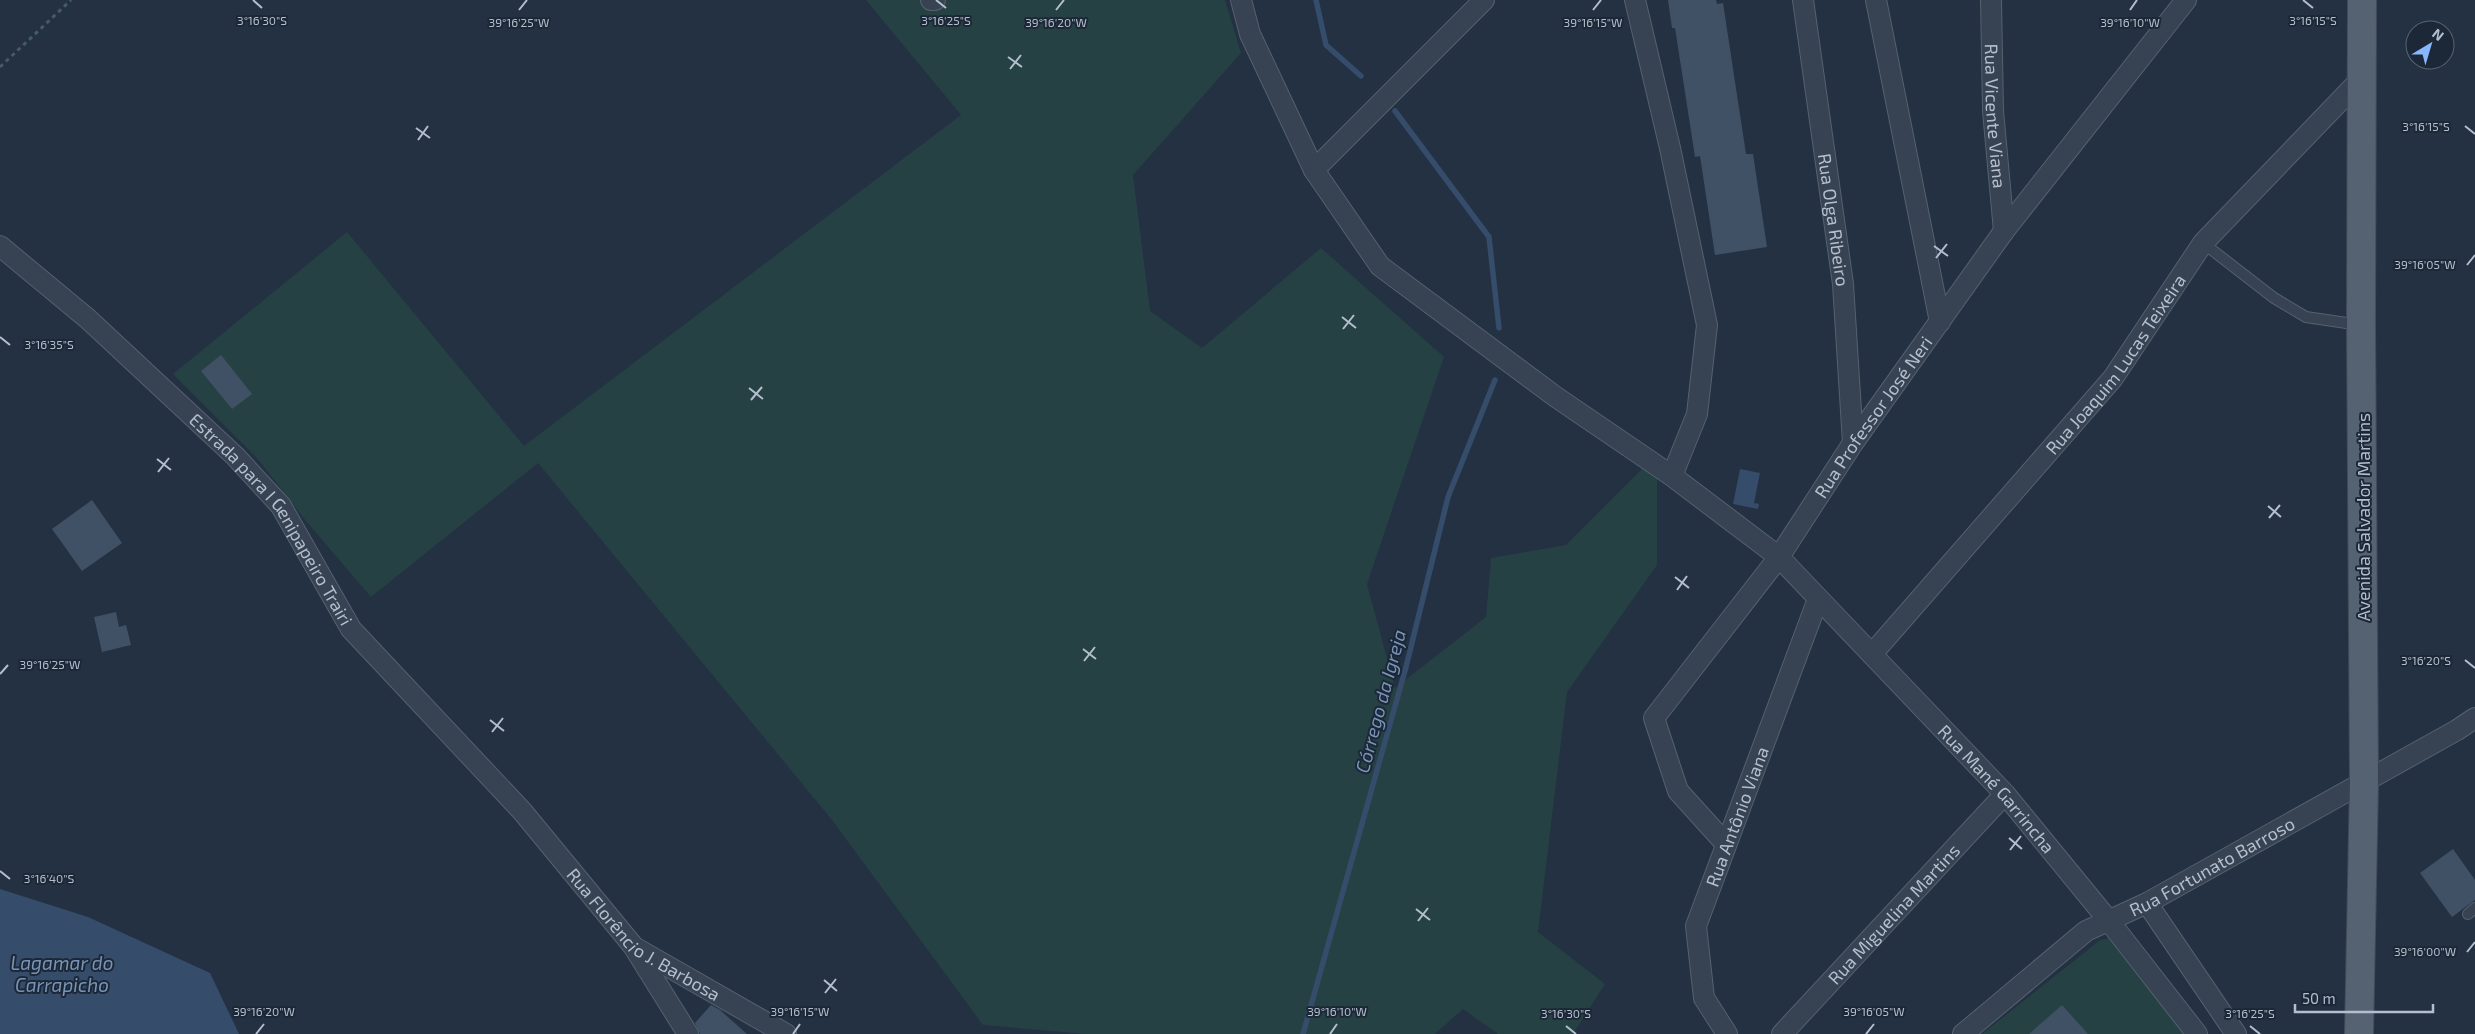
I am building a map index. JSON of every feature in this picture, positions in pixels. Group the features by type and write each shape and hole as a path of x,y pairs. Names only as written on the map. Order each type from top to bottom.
{"main road":[{"name":"Avenida Salvador Martins","path":"2359,1034 2364,782 2361,325 2362,0"}],"street":[{"name":"Rua Mané Garrincha","path":"1241,0 1250,34 1314,170 1380,266 1556,397 1672,476 1779,557 2004,794 2109,921 2198,1034"},
{"path":"1314,170 1484,0"},
{"path":"1635,0 1670,148 1708,325 1697,414 1672,476"},
{"name":"Rua Olga Ribeiro","path":"1804,0 1842,284 1853,443"},
{"path":"1876,0 1940,322"},
{"name":"Rua Vicente Viana","path":"1991,0 1993,111 2004,231"},
{"name":"Rua Professor José Neri","path":"1726,844 1678,791 1654,718 1779,557 1853,443 2004,231 2186,0"},
{"name":"Rua Joaquim Lucas Teixeira","path":"1872,654 2113,378 2203,243 2362,78"},
{"name":"Estrada para I Genipapeiro Trairi","path":"0,246 88,319 235,456 281,506 351,629 522,811"},
{"name":"Rua Antônio Viana","path":"1727,1034 1704,998 1696,926 1818,599"},
{"name":"Rua Fortunato Barroso","path":"1963,1034 2086,931 2147,903 2457,730 2475,718"},
{"name":"Rua Miguelina Martins","path":"1782,1034 2004,794"},
{"name":"Rua Florêncio J. Barbosa","path":"522,811 634,947 786,1034"},
{"path":"2147,903 2236,1034"},
{"path":"634,947 688,1034"}],"lane":[{"path":"2203,243 2274,298 2306,317 2361,325"}],"path":[{"path":"0,67 71,0"}],"green space":[{"path":"866,0 1225,0 1241,53 1133,175 1150,311 1202,348 1321,248 1444,357 1367,584 1395,688 1486,617 1491,558 1566,545 1657,454 1657,565 1567,692 1538,932 1605,984 1573,1034 1498,1034 1463,1009 1435,1034 1086,1034 983,1025 832,820 538,463 371,597 306,521 257,458 173,374 347,232 524,446 961,115"},
{"path":"2114,939 2187,1034 1982,1034 2100,940"}],"water":[{"path":"1740,469 1760,473 1754,503 1759,504 1758,509 1733,504"},
{"name":"Lagamar do Carrapicho","path":"0,889 88,917 210,973 239,1034 0,1034"}],"building":[{"path":"1668,0 1716,0 1717,4 1723,3 1746,154 1753,154 1767,247 1715,255 1700,156 1695,157 1675,28 1672,28"},
{"path":"221,355 252,394 232,409 201,371"},
{"path":"92,500 122,543 82,571 52,529"},
{"path":"116,612 119,627 126,625 131,645 102,652 94,617"},
{"path":"2453,849 2475,880 2475,900 2452,917 2420,873"},
{"path":"711,1005 720,1010 747,1034 700,1034 695,1023"},
{"path":"2062,1005 2088,1034 2029,1034"}],"waterway":[{"name":"Córrego da Igreja","path":"1316,0 1326,45 1361,76"},
{"name":"Córrego da Igreja","path":"1395,111 1489,237 1499,328"},
{"name":"Córrego da Igreja","path":"1303,1034 1406,667 1448,497 1495,380"}]}
